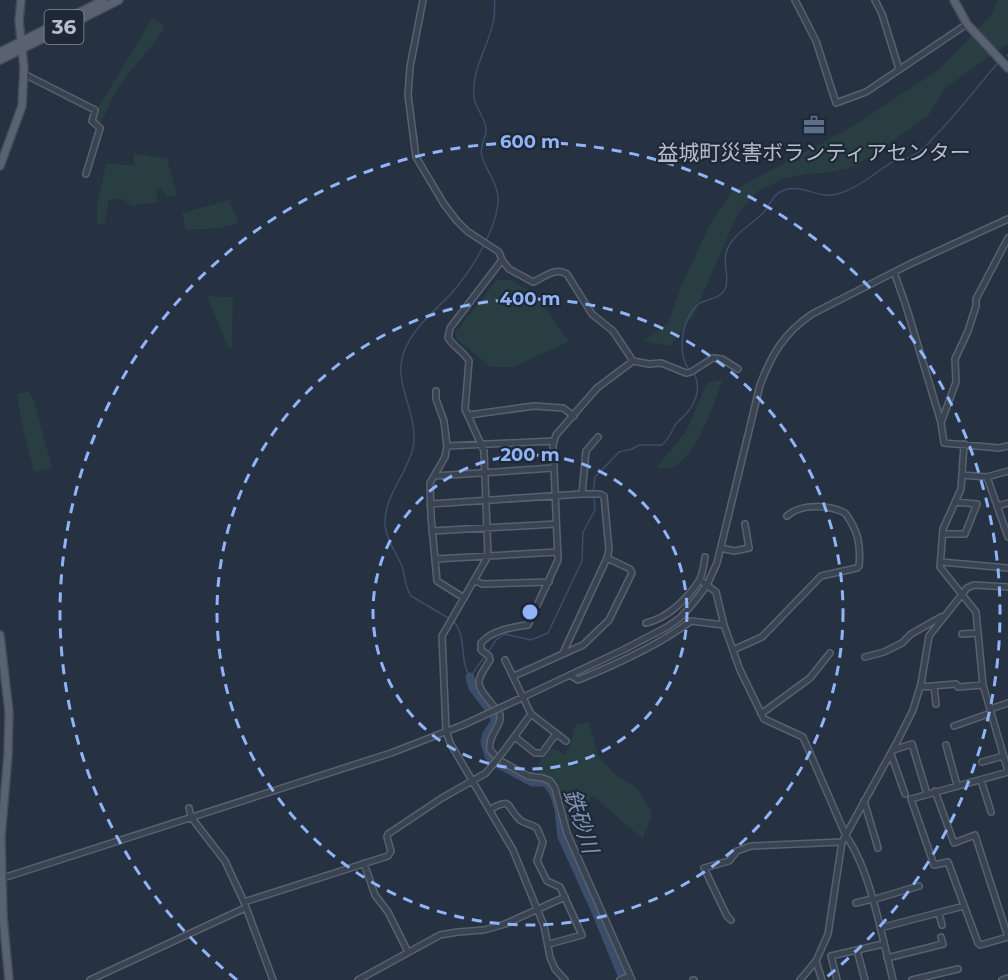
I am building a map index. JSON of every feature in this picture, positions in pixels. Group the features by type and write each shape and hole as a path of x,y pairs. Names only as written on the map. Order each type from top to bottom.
{"main road":[{"path":"0,166 22,105 24,74 20,46 21,0"},
{"name":"36","path":"0,60 20,46 104,0"},
{"name":"36","path":"0,52 20,46 119,0"},
{"path":"954,0 967,24 1008,69"},
{"path":"0,635 9,712 8,755 2,791 1,879 9,980"}],"street":[{"path":"423,0 410,67 408,95 416,157 444,204 467,231 500,252 502,260 509,269 533,282 554,271 567,274 592,314 613,332 633,361 649,364 660,363 686,373 712,358 722,359 738,369"},
{"path":"795,0 816,41 836,103 867,92 967,24"},
{"path":"875,0 882,14 899,69"},
{"path":"24,74 96,110 92,121 100,128 86,174"},
{"path":"1,879 391,753 446,733 667,627 688,610 707,585 717,563 760,386 770,358 785,338 799,323 812,314 894,272 1008,219"},
{"path":"942,423 956,382 955,359 968,331 976,299 1008,238"},
{"path":"502,260 450,328 448,338 469,362 465,409 482,445 488,556 445,629 442,641 446,733 513,850 544,926 550,957 555,969 565,980"},
{"path":"894,272 942,423 944,443 999,448 1008,446"},
{"path":"620,980 631,978 567,833 555,788 550,781 528,776 500,760 490,750 490,737 500,715 481,691 478,683 490,660 481,648 481,643 489,636 528,625 558,560 553,468 556,435 597,388 633,361"},
{"path":"436,391 436,399 444,421 447,446 445,457 430,483 437,581 464,598"},
{"path":"469,415 534,406 563,408 574,416"},
{"path":"584,494 585,451 598,437"},
{"path":"447,446 554,441"},
{"path":"935,791 954,843 975,835 1008,937 980,945 948,862 934,865 911,799 935,791 957,785 981,780 1008,771 983,685 976,612 940,567 943,534 961,489 964,444"},
{"path":"435,476 553,468"},
{"path":"962,475 987,477 1008,471"},
{"path":"987,477 1008,537"},
{"path":"430,504 584,494 600,494 605,497 608,558 563,653"},
{"path":"943,534 965,534 977,504 955,502"},
{"path":"997,506 1008,503"},
{"path":"733,650 762,637 821,576 859,566 860,549 856,530 845,513 819,506 792,511 787,516"},
{"path":"432,531 556,524"},
{"path":"721,548 734,551 749,548 745,524"},
{"path":"435,559 558,552"},
{"path":"646,623 658,621 686,598 700,580 705,557"},
{"path":"514,676 583,645 609,620 632,574 630,569 608,558"},
{"path":"941,562 1008,568"},
{"path":"967,579 967,588"},
{"path":"474,580 483,584 549,582"},
{"path":"700,580 716,592 724,625 740,670 764,719 803,737 844,839 854,847 872,900 892,980"},
{"path":"800,980 816,961 828,934 844,839 892,752 912,710 920,687 929,636 967,588 974,585 1008,587"},
{"path":"866,657 884,652 902,643 911,634 945,615"},
{"path":"570,675 578,681 599,672 673,635 690,621 724,625"},
{"path":"962,633 978,633"},
{"path":"761,714 810,678 830,654"},
{"path":"505,660 514,676 520,698 531,714 566,741"},
{"path":"920,687 956,684 958,689 983,685"},
{"path":"934,686 936,704"},
{"path":"954,726 1008,703"},
{"path":"90,980 244,905 389,855 391,852 388,834 441,798 486,773 531,714"},
{"path":"515,737 538,754 542,753 556,734"},
{"path":"892,752 912,744 927,794"},
{"path":"946,745 957,785"},
{"path":"892,752 906,794"},
{"path":"982,762 1004,756"},
{"path":"981,780 991,812"},
{"path":"864,801 878,848"},
{"path":"489,810 499,804 511,806 519,819 537,828 543,842 537,861 544,878 560,886 582,935 549,944"},
{"path":"189,808 191,817 220,852 244,905 273,980"},
{"path":"731,920 704,868 729,861 737,851 751,846 844,839"},
{"path":"364,863 375,895 388,912 408,952"},
{"path":"856,903 920,886"},
{"path":"358,980 440,935 484,930 565,897"},
{"path":"880,928 964,906"},
{"path":"939,913 942,925"},
{"path":"887,958 943,944 941,937"},
{"path":"837,980 831,956 883,944"},
{"path":"857,950 865,980"},
{"path":"816,961 822,980"},
{"path":"912,980 958,969"},
{"path":"1002,980 1008,978"}],"green space":[{"path":"998,0 1008,0 1008,44 945,88 928,116 854,167 784,179 758,191 738,213 693,317 670,346 644,341 668,323 680,289 709,226 731,192 853,126 940,69 992,14"},
{"path":"153,17 165,26 117,90 101,124 94,119 97,109"},
{"path":"134,154 167,158 177,196 167,197 161,188 156,192 158,202 131,206 122,199 109,200 105,223 97,224 97,206 106,164 134,165"},
{"path":"229,200 239,223 220,228 186,230 182,213"},
{"path":"497,280 512,280 537,296 569,342 513,367 491,367 457,340 455,332"},
{"path":"207,296 233,297 232,348 228,348"},
{"path":"723,379 703,429 688,454 680,463 670,468 656,468 686,431 707,383"},
{"path":"29,392 34,401 52,468 34,472 17,394"},
{"path":"589,722 598,756 615,774 638,789 652,813 643,839 593,796 568,827 560,787 535,770 548,746 565,754 576,724"}],"waterway":[{"path":"450,619 411,596 406,586 402,566 387,535 385,524 388,504 413,448 412,422 401,372 406,347 420,326 465,276 487,240 496,215 498,197 481,150 486,127 474,97 475,76 492,28 495,0"},
{"path":"688,368 684,361 682,342 690,314 702,302 723,292 727,277 725,257 728,247 736,236 763,213 775,196 787,189 801,189 823,195 844,192 892,162 914,155 925,147 959,110 997,64"},
{"path":"593,493 595,477 619,452 639,445 662,445 670,436 675,425 695,401 698,386 695,375"},
{"path":"488,652 496,640 505,634 531,640 548,633 582,561 583,532 595,510 594,497"},
{"path":"454,622 458,628 470,677 485,656"},
{"name":"鉄砂川","path":"470,677 473,688 494,715 495,722 485,742 489,756 532,782 546,782 554,793 559,810 562,837 624,980"}],"place":[{"name":"益城町災害ボランティアセンター","path":"814,125"}]}
